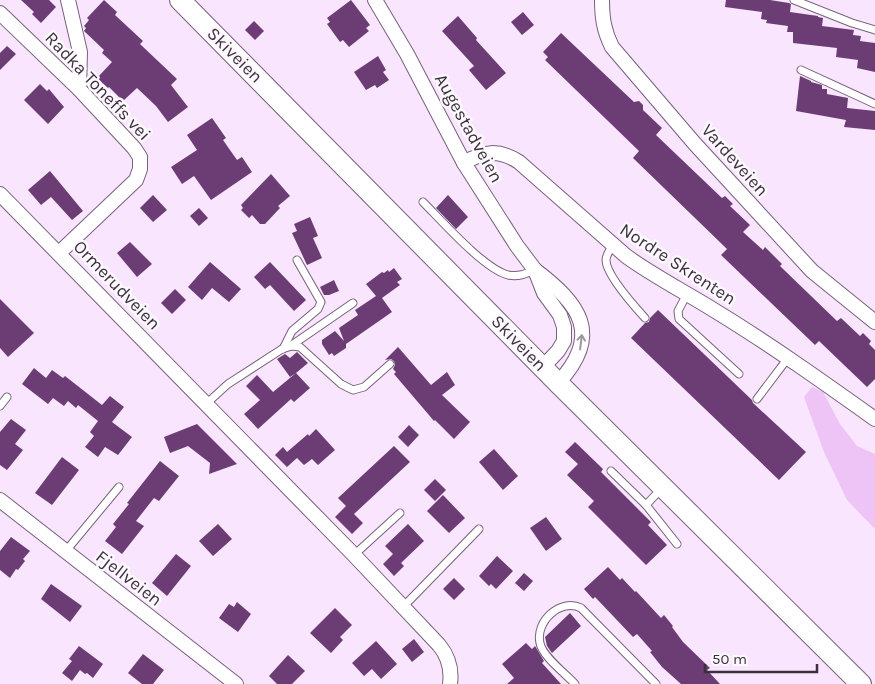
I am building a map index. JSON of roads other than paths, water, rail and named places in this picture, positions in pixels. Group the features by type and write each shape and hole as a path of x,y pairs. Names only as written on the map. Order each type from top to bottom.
{"main road":[{"name":"Skiveien","path":"180,0 558,383 861,684"}],"street":[{"path":"68,0 80,52 79,89"},
{"name":"Augestadveien","path":"375,0 407,54 464,163 517,246 535,270 544,293 560,315 565,335 562,346 543,367"},
{"name":"Vardeveien","path":"602,0 604,32 612,47 702,151 806,265 830,287 864,311 875,322"},
{"name":"Radka Toneffs vei","path":"0,13 79,89 134,148 140,157 140,169 136,180 59,253"},
{"name":"Nordre Skrenten","path":"464,163 475,156 485,153 494,153 513,158 612,246 640,266 789,357 875,419"},
{"name":"Ormerudveien","path":"0,194 354,555 444,651 449,664 450,684"},
{"name":"Augestadveien","path":"535,270 553,283 569,302 578,314 582,330 581,348 578,357 558,383"},
{"name":"Fjellveien","path":"0,500 236,684"}],"lane":[{"path":"794,0 852,24 875,30"},
{"path":"801,70 875,104"},
{"path":"423,202 463,242 500,272 514,276 523,275 535,270"},
{"path":"612,246 606,256 607,266 615,281 645,318"},
{"path":"282,349 292,331 318,308 321,302 297,260"},
{"path":"687,294 678,311 679,319 739,374"},
{"path":"206,404 228,384 282,349 292,346 353,303"},
{"path":"292,346 300,347 342,384 353,390 364,387 390,364"},
{"path":"757,399 789,357"},
{"path":"0,406 7,397"},
{"path":"611,471 646,505 677,544"},
{"path":"65,552 119,487"},
{"path":"646,505 663,487"},
{"path":"354,555 400,513"},
{"path":"403,607 479,529"},
{"path":"576,684 546,655 540,644 540,635 548,616 558,608 568,604 581,608 656,684"}]}
